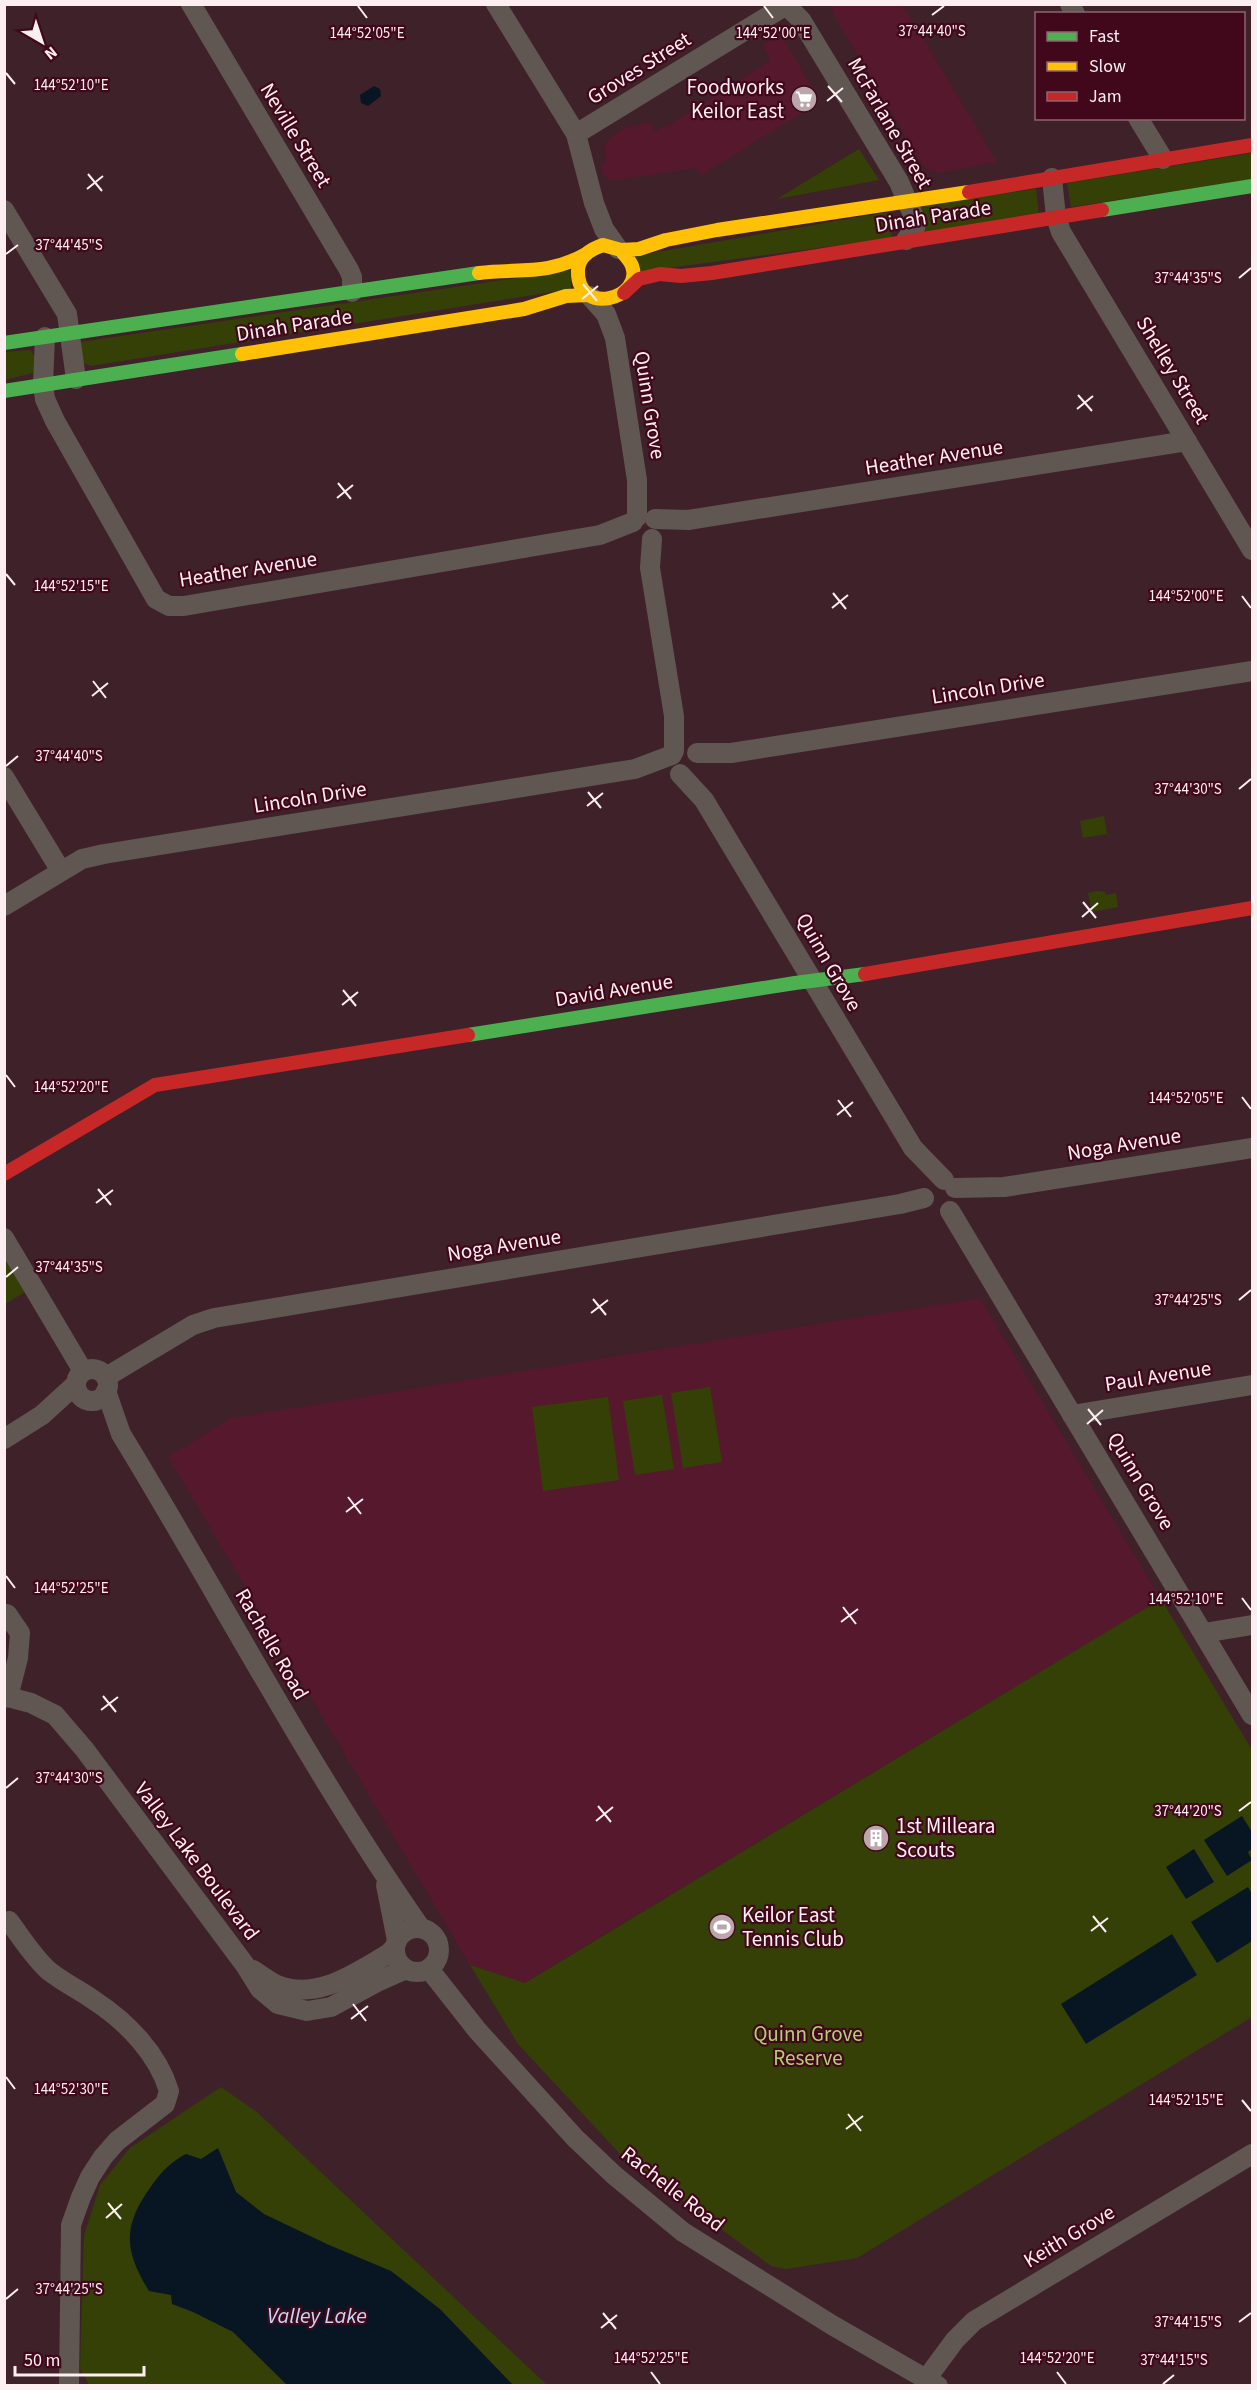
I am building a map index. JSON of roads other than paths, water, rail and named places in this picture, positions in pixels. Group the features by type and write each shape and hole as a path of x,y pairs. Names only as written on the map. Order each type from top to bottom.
{"street":[{"name":"Neville Street","path":"191,4 349,270 352,277 352,292"},
{"path":"496,4 576,135 594,203 604,229 628,257 633,275 624,293 607,300 589,295 579,280 580,262 587,253 603,245 619,249"},
{"name":"Groves Street","path":"576,135 786,5"},
{"name":"McFarlane Street","path":"786,5 801,20 909,201 916,222 915,228 906,240"},
{"path":"1139,120 1163,159"},
{"name":"Dinah Parade","path":"619,249 639,249 666,240 717,230 1252,145"},
{"name":"Shelley Street","path":"1052,178 1056,217 1061,232 1252,550"},
{"name":"Dinah Parade","path":"624,293 639,279 660,274 681,276 712,273 1252,186"},
{"path":"587,253 594,203"},
{"path":"4,210 67,314 76,379"},
{"name":"Dinah Parade","path":"4,344 502,270 550,271 568,265 587,253"},
{"name":"Quinn Grove","path":"615,338 624,293"},
{"name":"Dinah Parade","path":"4,390 328,341 524,309 566,296 589,295"},
{"name":"Quinn Grove","path":"589,295 606,314 615,338 674,716 685,761 704,800 912,1148 923,1173 943,1195 1252,1714"},
{"name":"Heather Avenue","path":"45,337 43,385 45,399 156,599 169,606 184,606 600,534 1187,441"},
{"name":"Lincoln Drive","path":"4,906 82,859 104,854 1252,671"},
{"path":"4,777 61,871"},
{"name":"David Avenue","path":"4,1174 154,1085 811,980 831,981 1252,908"},
{"name":"Noga Avenue","path":"4,1439 193,1326 214,1318 943,1195 1252,1148"},
{"name":"Rachelle Road","path":"4,1238 260,1673 385,1876 420,1927"},
{"name":"Paul Avenue","path":"1072,1415 1252,1385"},
{"path":"7,1614 20,1633 18,1658 7,1698"},
{"path":"1204,1633 1252,1625"},
{"name":"Valley Lake Boulevard","path":"7,1698 31,1703 55,1714 85,1750 245,1965 260,1989 278,2004 307,2011 331,2007 379,1981 406,1970"},
{"name":"Rachelle Road","path":"385,1876 396,1944"},
{"path":"9,1921 47,1969 63,1982 95,2000 127,2025 157,2064 170,2091 165,2104 117,2141 102,2157 90,2177 71,2225 69,2385"},
{"path":"420,1927 432,1933 439,1944 438,1958 429,1969 417,1972 406,1970 397,1960 396,1944 406,1930 420,1927"},
{"name":"Valley Lake Boulevard","path":"245,1965 277,1985 297,1989 322,1986 336,1983 388,1954 396,1944"},
{"name":"Rachelle Road","path":"429,1969 477,2030 575,2138 614,2175 683,2232 832,2325 933,2382"},
{"path":"322,1986 323,2009"},
{"name":"Keith Grove","path":"933,2382 955,2340 974,2321 1252,2154"}],"water":[{"path":"374,86 380,89 381,96 368,106 361,103 360,95"},
{"path":"1242,1816 1252,1832 1252,1849 1248,1852 1252,1860 1227,1876 1204,1840"},
{"path":"1194,1849 1214,1882 1186,1899 1166,1867"},
{"path":"1248,1887 1252,1894 1252,1941 1217,1963 1191,1922"},
{"path":"1172,1934 1197,1975 1086,2044 1061,2004"},
{"name":"Valley Lake","path":"218,2148 236,2192 264,2214 391,2271 440,2309 513,2385 287,2385 233,2332 172,2304 171,2295 149,2291 134,2262 130,2237 131,2225 142,2199 171,2163 186,2154 201,2159"}],"place":[{"name":"Foodworks Keilor East","path":"804,99"},
{"name":"1st Milleara Scouts","path":"876,1838"},
{"name":"Keilor East Tennis Club","path":"722,1927"}],"park label":[{"name":"Quinn Grove Reserve","path":"808,2046"}]}
